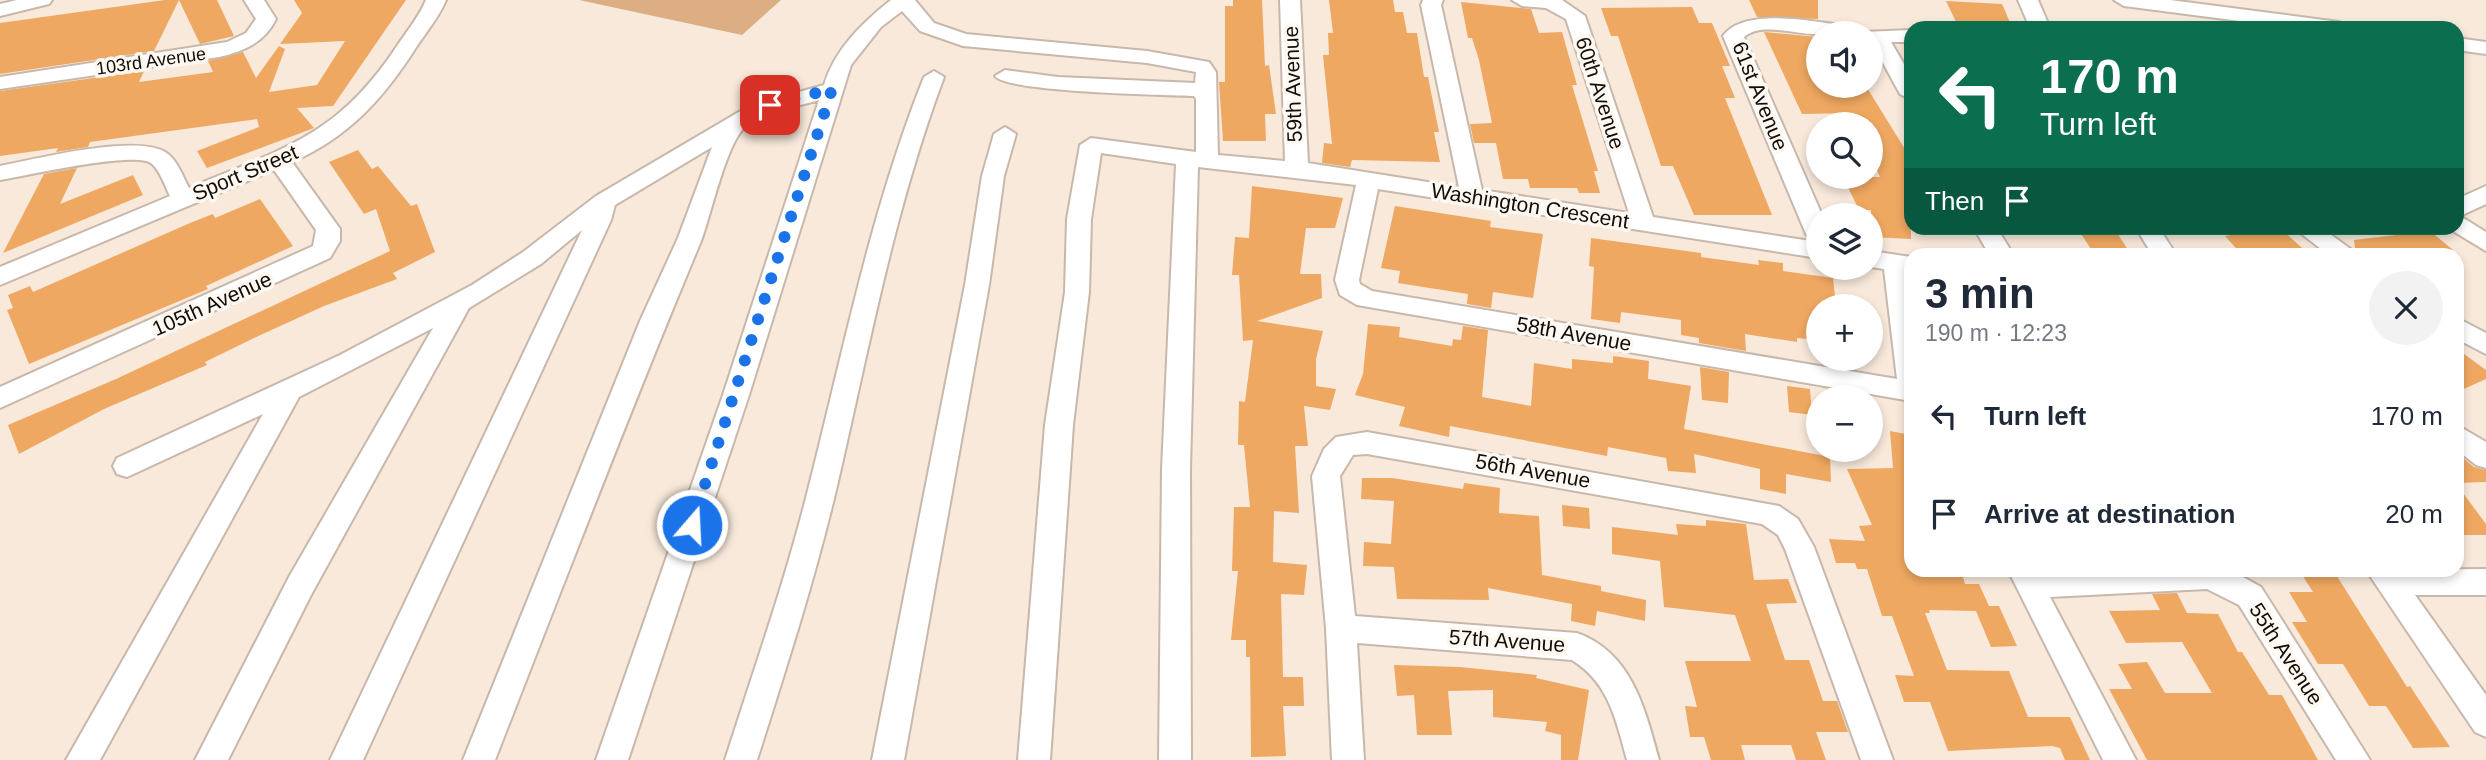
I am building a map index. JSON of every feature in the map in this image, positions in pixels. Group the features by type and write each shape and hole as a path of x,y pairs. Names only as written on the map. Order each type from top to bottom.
{"street":[{"path":"0,10 42,0"},
{"name":"103rd Avenue","path":"0,83 219,51 255,38 267,19 254,0"},
{"name":"Sport Street","path":"0,277 312,145 355,116 379,89 436,0"},
{"path":"612,760 736,395 841,64 854,44 874,23 904,0 917,19 927,27 963,40 1147,57 1202,66 1206,70 1206,94 1197,160 1176,469 1175,760"},
{"name":"59th Avenue","path":"1290,0 1297,169"},
{"path":"1433,0 1431,5 1472,195"},
{"name":"60th Avenue","path":"1522,0 1551,2 1575,16 1644,224"},
{"path":"2028,0 2037,21"},
{"path":"2124,0 2283,21"},
{"path":"2288,0 2297,21"},
{"path":"2162,5 2172,21"},
{"name":"61st Avenue","path":"1806,28 1765,24 1742,27 1733,36 1806,206"},
{"path":"1883,35 1904,36"},
{"path":"2464,45 2486,48"},
{"path":"1883,48 1904,83"},
{"path":"741,760 780,640 819,501 885,231 917,118 934,76"},
{"path":"1005,76 1095,86 1192,88 1206,94"},
{"path":"127,466 349,362 461,301 533,258 604,201 770,105 832,89"},
{"path":"479,760 648,333 690,238 716,162 734,125"},
{"path":"888,760 977,285 993,176 1005,134"},
{"name":"Washington Crescent","path":"1034,760 1059,425 1077,292 1079,219 1091,145 1197,160 1297,169 1806,248"},
{"path":"0,173 124,153 145,153 159,158 183,199"},
{"name":"105th Avenue","path":"0,398 307,261 321,252 328,242 328,229 278,159"},
{"name":"58th Avenue","path":"1368,181 1347,280 1349,289 1366,299 1904,388"},
{"path":"2464,205 2486,194"},
{"path":"345,760 599,220 604,201"},
{"path":"2464,228 2486,243"},
{"path":"2316,235 2336,248"},
{"name":"58th Avenue","path":"1892,262 1904,342"},
{"path":"211,760 300,586 461,301"},
{"path":"2464,331 2486,345"},
{"path":"82,760 291,388"},
{"path":"2464,440 2486,457"},
{"name":"56th Avenue","path":"1348,760 1341,628 1326,476 1334,457 1346,445 1395,446 1769,514 1788,527 1799,547 1877,760"},
{"name":"55th Avenue","path":"2120,760 2024,578 2207,577 2223,581 2250,597 2354,760"},
{"path":"2386,577 2486,722"},
{"path":"2402,577 2486,582"},
{"name":"57th Avenue","path":"1341,628 1577,647 1597,656 1612,673 1628,705 1643,760"}],"shaded area":[{"path":"579,0 781,0 742,35"}],"building":[{"path":"179,0 154,51 0,74 0,23"},
{"path":"179,0 217,0 234,36 200,44"},
{"path":"294,0 406,0 333,106 297,108 314,128 207,168 197,151 259,127 257,119 90,142 88,147 56,152 58,148 0,156 0,91 144,71 139,82 213,72 208,61 243,52 256,78 279,46 285,49 269,92 317,85 345,41 280,44 302,13"},
{"path":"1233,0 1262,0 1265,66 1269,65 1276,114 1265,114 1266,141 1223,141 1219,82 1225,82 1225,6 1233,6"},
{"path":"1329,0 1393,0 1395,12 1403,12 1407,33 1417,33 1424,77 1428,77 1439,132 1434,132 1440,162 1352,160 1350,167 1322,163 1324,143 1332,144 1323,55 1329,55 1328,33 1333,33"},
{"path":"1749,0 1818,0 1818,19 1757,17"},
{"path":"1946,1 2002,4 2009,21 1956,21"},
{"path":"1461,2 1531,9 1539,33 1562,32 1577,85 1572,85 1598,171 1594,171 1600,193 1579,193 1577,188 1530,188 1528,179 1503,179 1496,143 1474,143 1470,124 1492,123 1479,60 1472,38 1468,38"},
{"path":"1692,7 1699,23 1712,23 1730,66 1722,66 1735,98 1725,98 1772,215 1694,215 1673,166 1661,166 1618,36 1611,36 1601,8"},
{"path":"1764,32 1806,36 1806,98 1873,98 1882,112 1802,114"},
{"path":"1883,114 1904,148 1904,235 1911,235 1911,239 1883,238 1883,203 1856,203 1849,189 1883,189"},
{"path":"358,150 372,169 378,166 411,206 417,204 435,252 393,273 397,279 324,306 254,338 205,362 207,365 104,409 19,454 8,425 116,379 390,251 376,209 364,214 329,162"},
{"path":"77,168 60,204 133,175 143,195 3,253 44,174"},
{"path":"1252,186 1343,198 1335,228 1306,228 1300,274 1321,274 1322,298 1257,321 1323,331 1316,359 1316,386 1336,389 1330,410 1304,406 1308,446 1295,446 1299,513 1274,511 1273,562 1307,565 1304,595 1281,594 1283,677 1303,677 1304,706 1283,706 1286,756 1251,757 1250,657 1246,657 1246,640 1231,640 1238,571 1232,571 1234,507 1250,507 1244,445 1238,445 1239,401 1245,402 1253,340 1243,341 1239,275 1232,275 1235,237 1249,238"},
{"path":"260,199 293,246 206,286 208,289 29,364 7,310 13,308 8,295 30,286 33,292 190,223 213,214 215,218"},
{"path":"1395,206 1491,221 1490,227 1543,234 1533,298 1493,292 1491,308 1467,304 1468,294 1398,283 1400,271 1381,268"},
{"path":"2082,235 2118,235 2127,248 2090,248"},
{"path":"2288,235 2302,248 2236,248 2225,236"},
{"path":"2396,235 2435,235 2451,248 2355,248 2354,240"},
{"path":"1591,238 1701,253 1701,257 1759,265 1758,260 1783,263 1783,271 1806,274 1806,280 1833,280 1835,294 1806,294 1806,339 1797,338 1797,342 1745,334 1746,351 1699,343 1699,338 1681,335 1681,320 1621,312 1620,323 1591,319 1594,267 1589,266"},
{"path":"1368,324 1400,327 1399,337 1452,346 1453,339 1461,340 1463,326 1488,330 1482,397 1531,406 1534,363 1572,369 1572,359 1613,363 1613,356 1649,361 1648,379 1691,386 1684,429 1806,452 1806,462 1830,462 1831,482 1786,474 1786,494 1760,489 1760,469 1694,454 1696,473 1668,471 1666,458 1608,447 1607,456 1450,426 1449,437 1399,426 1405,407 1355,395 1363,374"},
{"path":"2464,354 2486,370 2486,379 2464,389"},
{"path":"1700,367 1729,372 1728,403 1702,400"},
{"path":"1787,386 1806,388 1806,414 1789,412"},
{"path":"1890,431 1904,434 1904,577 1963,577 1965,584 1979,584 1989,606 1999,606 2017,646 1991,647 1976,611 1929,610 1930,613 1925,613 1947,670 2009,671 2028,717 2070,717 2090,760 2065,760 2060,748 2052,746 1948,751 1930,702 1904,702 1895,675 1914,676 1892,616 1882,616 1867,569 1857,569 1855,563 1836,563 1829,539 1865,541 1859,526 1872,525 1847,469 1893,468"},
{"path":"2464,459 2474,467 2486,470 2486,482 2464,483"},
{"path":"1362,478 1392,478 1463,489 1464,483 1500,488 1499,513 1539,516 1542,575 1601,586 1601,591 1646,600 1645,621 1597,611 1595,626 1571,621 1572,604 1488,588 1489,600 1397,599 1394,567 1363,566 1364,542 1391,544 1394,501 1361,499"},
{"path":"2464,494 2486,524 2486,535 2464,535"},
{"path":"1562,505 1589,508 1590,529 1563,526"},
{"path":"1706,520 1746,524 1754,580 1788,579 1797,603 1766,604 1785,660 1809,660 1823,701 1837,701 1848,732 1816,732 1826,760 1796,760 1791,745 1741,745 1745,760 1711,760 1704,737 1690,737 1685,706 1697,707 1685,661 1751,661 1735,615 1664,607 1660,561 1612,554 1612,527 1678,535 1676,524 1706,526"},
{"path":"2303,577 2337,577 2407,687 2410,686 2450,747 2413,748 2386,706 2369,706 2343,664 2318,664 2292,622 2307,622 2289,592 2313,592"},
{"path":"2177,593 2187,613 2218,614 2238,652 2242,652 2269,695 2282,695 2318,760 2147,760 2109,689 2132,689 2118,664 2147,662 2165,693 2212,693 2182,642 2126,643 2109,611 2160,610 2152,594"},
{"path":"1394,665 1460,667 1537,675 1536,678 1589,690 1578,760 1561,760 1561,735 1545,731 1547,722 1493,717 1493,690 1448,691 1452,735 1417,735 1414,695 1397,696"}],"route":[{"path":"692,525 736,395 832,89 770,105"}]}
